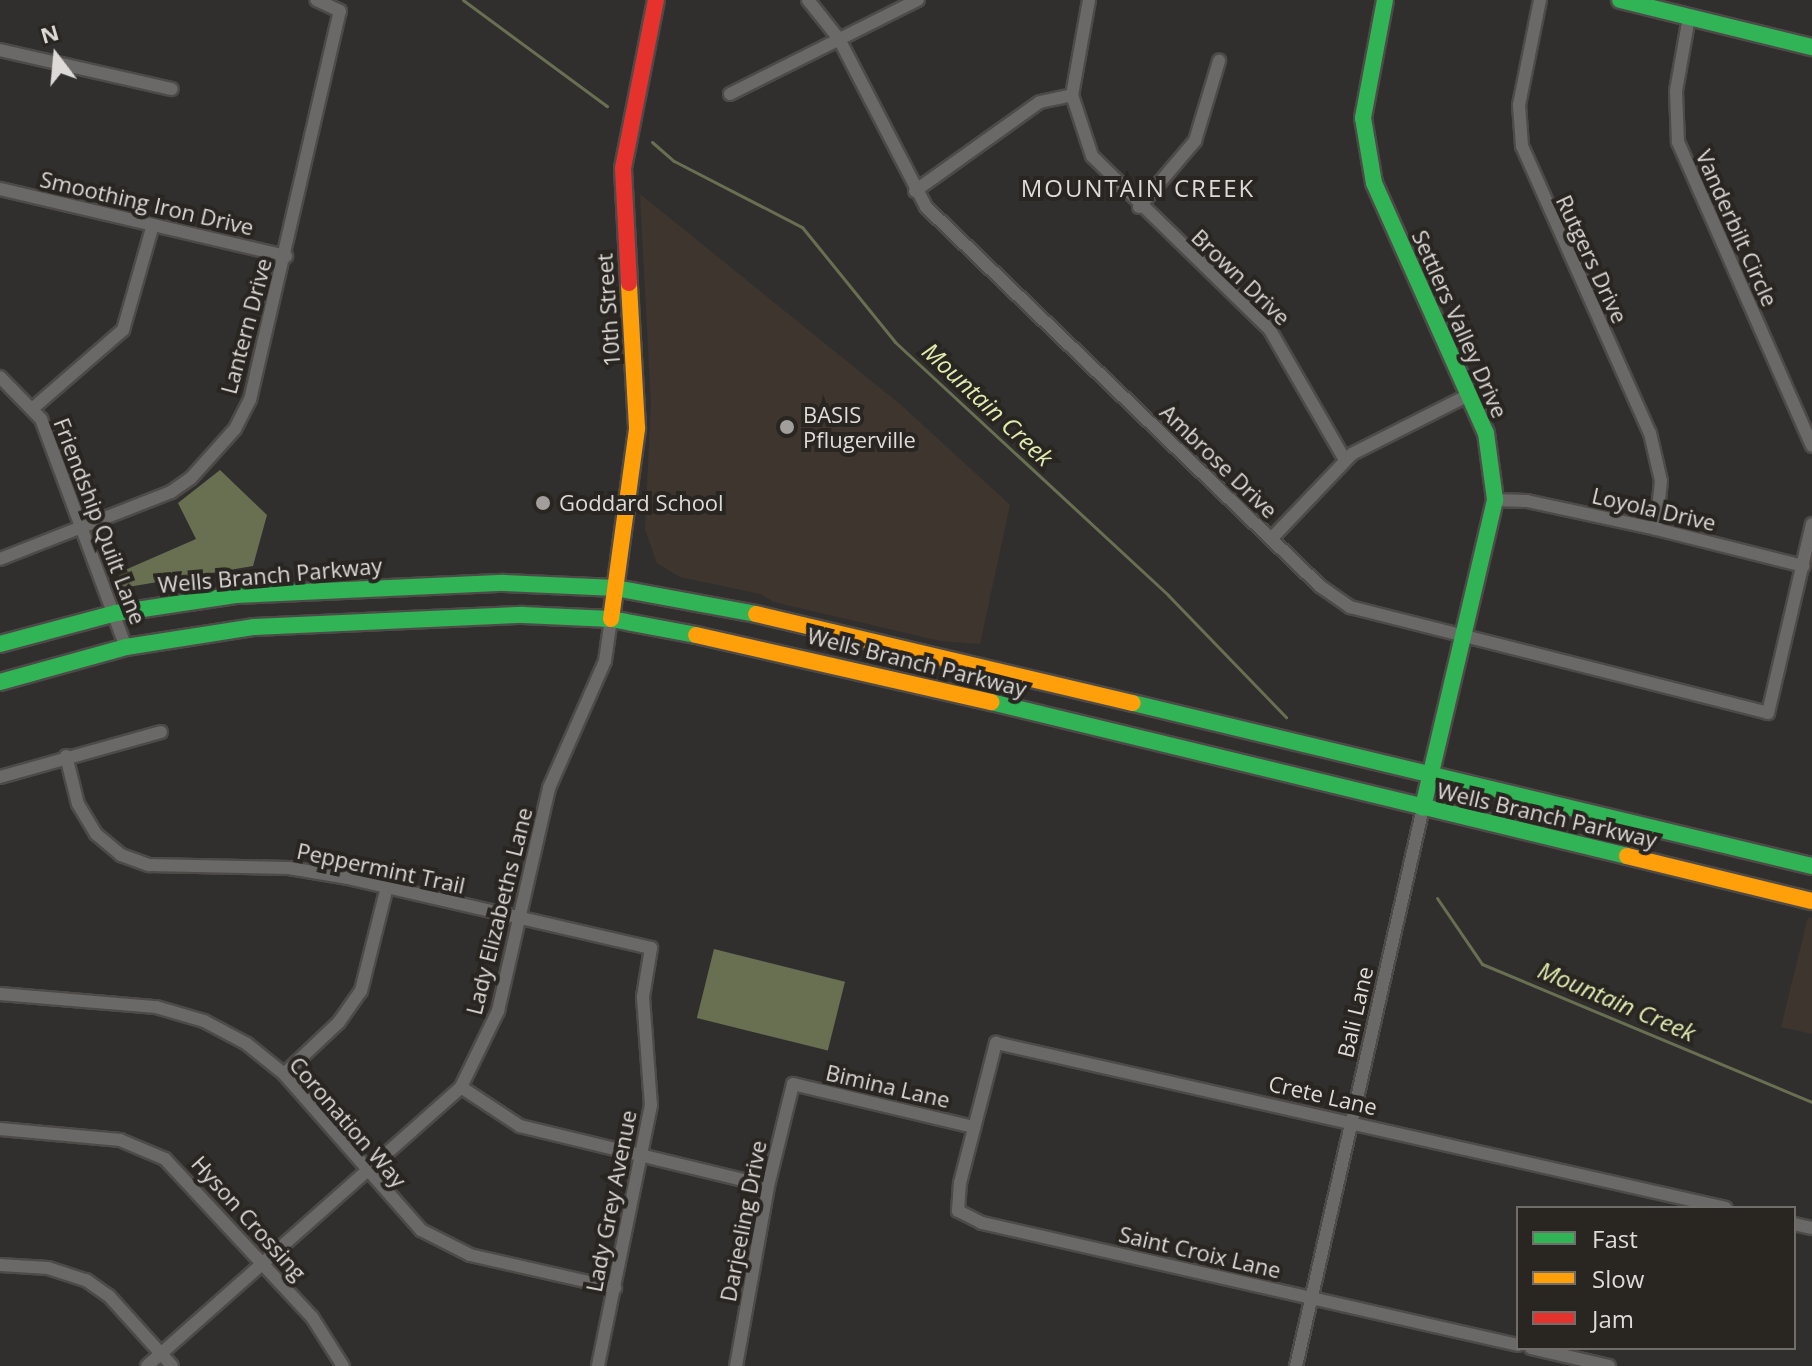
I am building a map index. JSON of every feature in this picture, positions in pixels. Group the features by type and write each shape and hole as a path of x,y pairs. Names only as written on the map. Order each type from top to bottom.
{"main road":[{"name":"10th Street","path":"611,619 637,428 623,168 656,0"},
{"name":"Settlers Valley Drive","path":"1385,0 1365,95 1366,148 1386,216 1486,433 1495,500 1423,808"},
{"path":"1620,0 1812,47"},
{"name":"Wells Branch Parkway","path":"0,644 116,613 236,595 504,583 616,588 764,615 1812,866"},
{"name":"Wells Branch Parkway","path":"0,682 126,647 266,626 523,615 611,619 768,648 1812,901"}],"street":[{"name":"Lantern Drive","path":"0,559 171,492 221,450 250,400 286,256 340,11 316,0"},
{"name":"Ambrose Drive","path":"808,0 839,39 915,191 943,225 1271,539 1350,607 1768,713 1803,566"},
{"path":"730,94 918,0"},
{"name":"Brown Drive","path":"1089,0 1072,95 1092,156 1139,207 1270,330 1345,460"},
{"name":"Rutgers Drive","path":"1540,0 1519,105 1522,146 1650,433 1661,481 1656,529"},
{"name":"Vanderbilt Circle","path":"1689,17 1676,91 1678,142 1812,446"},
{"path":"0,50 172,89"},
{"path":"1139,207 1195,141 1219,61"},
{"path":"915,191 1040,102 1072,95"},
{"name":"Smoothing Iron Drive","path":"0,189 286,256"},
{"path":"32,409 123,330 153,225"},
{"name":"Friendship Quilt Lane","path":"0,377 32,409 85,527 126,647"},
{"path":"1271,539 1345,460 1385,434 1469,395"},
{"name":"Loyola Drive","path":"1495,500 1527,501 1803,566"},
{"path":"1803,566 1812,524"},
{"name":"Lady Elizabeths Lane","path":"147,1366 367,1174 461,1087 498,1011 549,788 605,661 611,619"},
{"path":"0,777 66,756 161,732"},
{"name":"Peppermint Trail","path":"66,756 78,804 96,834 121,855 149,865 289,868 387,887 651,948"},
{"name":"Bali Lane","path":"1296,1366 1423,808"},
{"path":"284,1074 339,1022 361,991 387,887"},
{"name":"Lady Grey Avenue","path":"598,1366 638,1155 651,1105 643,997 651,948"},
{"name":"Coronation Way","path":"0,994 156,1007 192,1017 247,1044 284,1074 400,1211 443,1243 470,1255 615,1288"},
{"name":"Crete Lane","path":"973,1127 996,1043 1717,1206"},
{"name":"Bimina Lane","path":"793,1084 973,1127"},
{"name":"Darjeeling Drive","path":"736,1366 768,1186 793,1084"},
{"path":"461,1087 520,1126 768,1186"},
{"name":"Saint Croix Lane","path":"973,1127 958,1211 970,1217 1516,1345"},
{"name":"Hyson Crossing","path":"0,1129 94,1135 144,1148 182,1171 312,1317 343,1366"},
{"path":"0,1265 48,1268 86,1280 109,1296 172,1366"},
{"path":"1540,1350 1609,1366"}],"shaded area":[{"name":"BASIS Pflugerville","path":"640,194 901,405 1010,505 980,644 940,641 774,602 760,594 680,577 657,563 645,529 651,404"},
{"path":"220,470 267,515 253,566 122,588 118,573 196,539 178,503"},
{"path":"1808,917 1812,918 1812,1034 1781,1027"},
{"path":"714,949 845,982 828,1051 697,1018"}],"waterway":[{"name":"Mountain Creek","path":"463,0 607,106"},
{"name":"Mountain Creek","path":"652,142 674,161 802,227 895,342 1168,595 1286,717"},
{"name":"Mountain Creek","path":"1437,898 1482,964 1812,1102"}],"traffic: fast":[{"path":"1385,0 1363,118 1374,183 1486,433 1495,500 1423,808"},
{"path":"1620,0 1812,47"},
{"path":"0,644 116,613 236,595 504,583 616,588 756,614"},
{"path":"0,682 126,647 254,627 523,615 611,619 696,635"},
{"path":"991,702 1627,856"},
{"path":"1133,703 1812,866"}],"traffic: slow":[{"path":"611,619 637,428 629,283"},
{"path":"756,614 1133,703"},
{"path":"696,635 991,702"},
{"path":"1627,856 1812,901"}],"traffic: jam":[{"path":"629,283 623,168 656,0"}],"place":[{"name":"BASIS Pflugerville","path":"787,427"},
{"name":"Goddard School","path":"543,503"}],"district":[{"name":"MOUNTAIN CREEK","path":"1138,188"}]}
